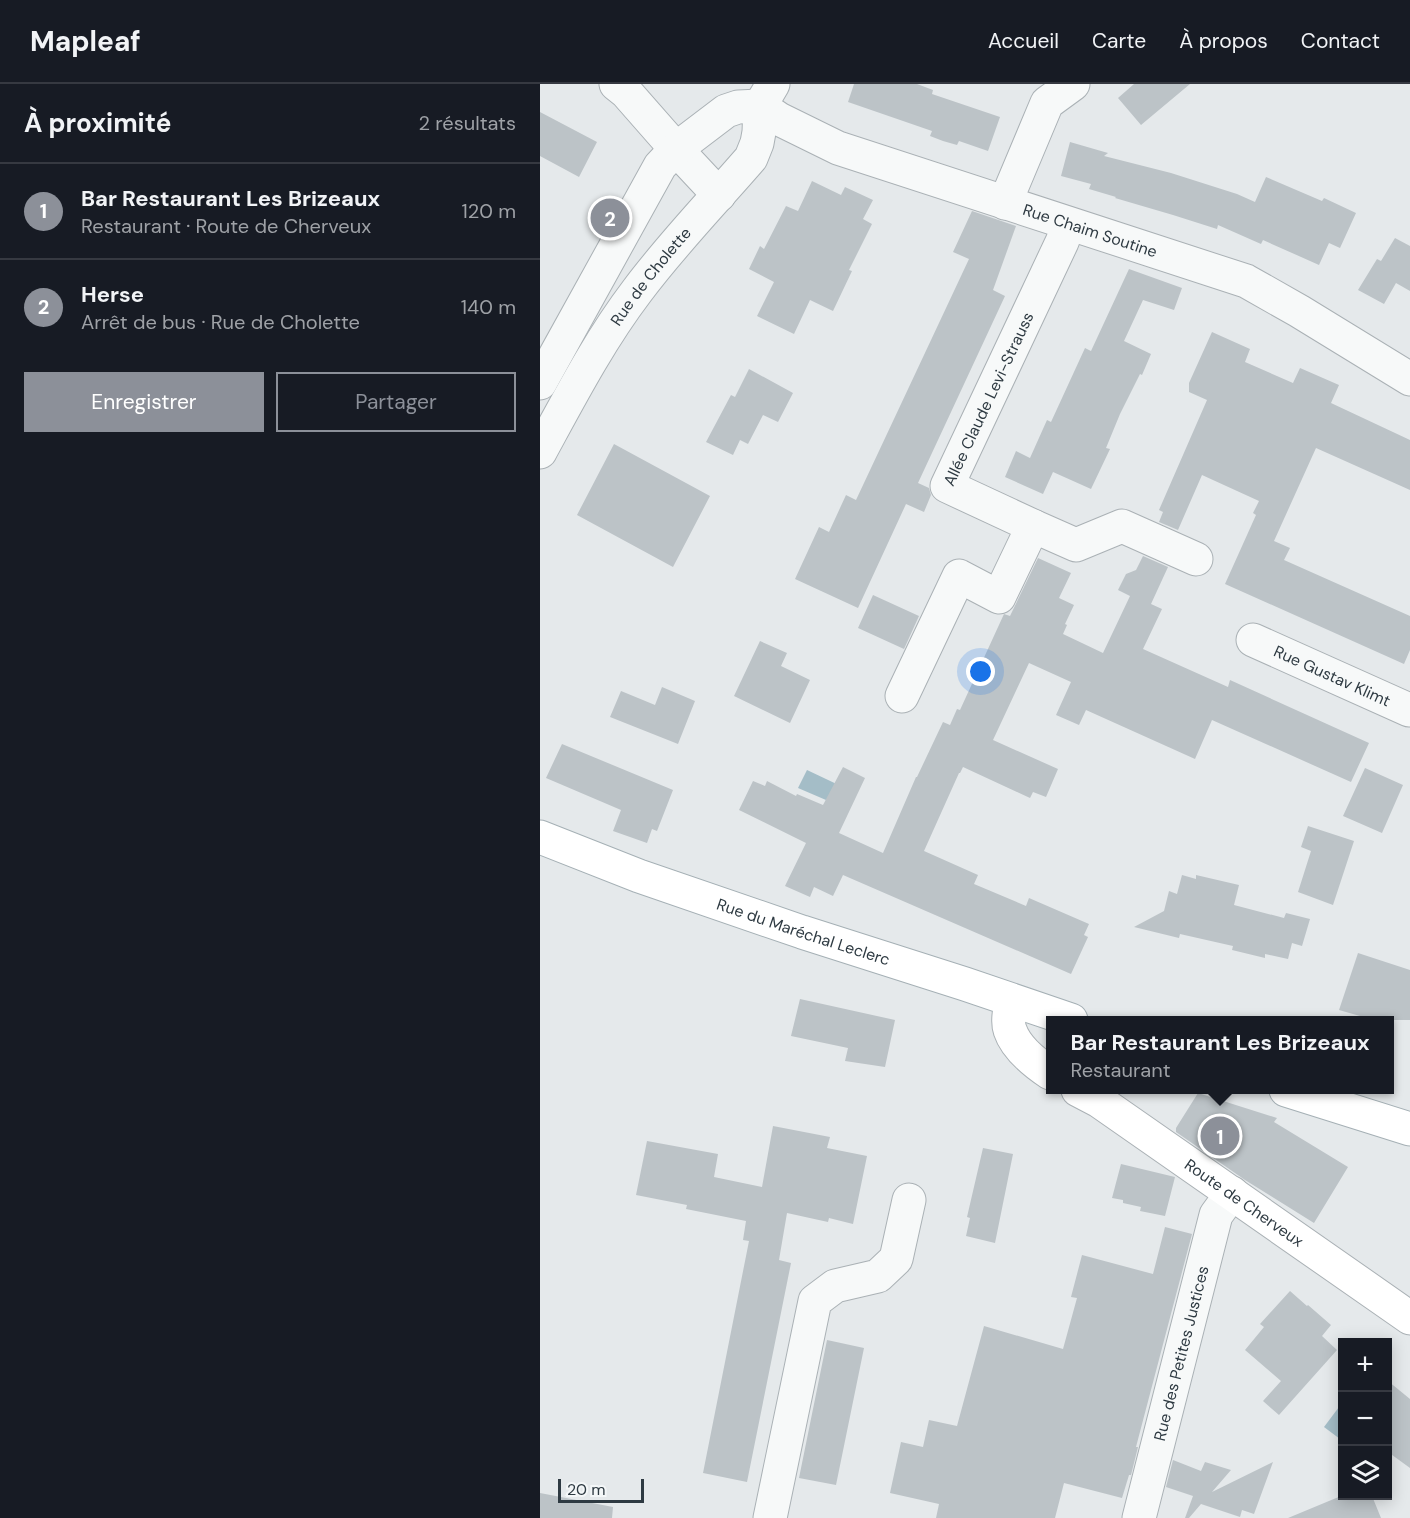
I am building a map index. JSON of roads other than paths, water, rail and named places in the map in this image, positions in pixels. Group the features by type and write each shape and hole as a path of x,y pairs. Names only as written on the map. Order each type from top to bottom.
{"main road":[{"name":"Rue du Maréchal Leclerc","path":"540,837 639,876 1058,1016"},
{"path":"1011,1001 1009,1029 1019,1046 1046,1070"},
{"name":"Route de Cherveux","path":"1091,1094 1410,1318"},
{"path":"1302,1094 1410,1129"}],"street":[{"path":"616,84 626,92 719,195"},
{"path":"1005,203 1047,103 1073,84"},
{"path":"540,383 660,166 676,149 726,111 767,95"},
{"name":"Rue Chaim Soutine","path":"767,95 779,119 838,148 1246,281 1299,310 1410,379"},
{"name":"Rue de Cholette","path":"540,452 579,380 612,326 651,273 751,158 757,143 767,95"},
{"name":"Allée Claude Levi-Strauss","path":"1070,224 947,486 1076,545 1122,526 1196,559"},
{"path":"902,696 959,576 999,597 1033,526"},
{"name":"Rue Gustav Klimt","path":"1253,640 1410,709"},
{"name":"Rue des Petites Justices","path":"1139,1518 1216,1215 1232,1193"},
{"path":"770,1518 815,1301 835,1286 878,1276 896,1258 909,1200"}],"water":[{"path":"807,770 845,788 826,800 798,788"},
{"path":"1338,1408 1338,1438 1324,1427"}],"place":[{"name":"Herse","path":"610,218"},
{"name":"Bar Restaurant Les Brizeaux","path":"1220,1136"}]}
